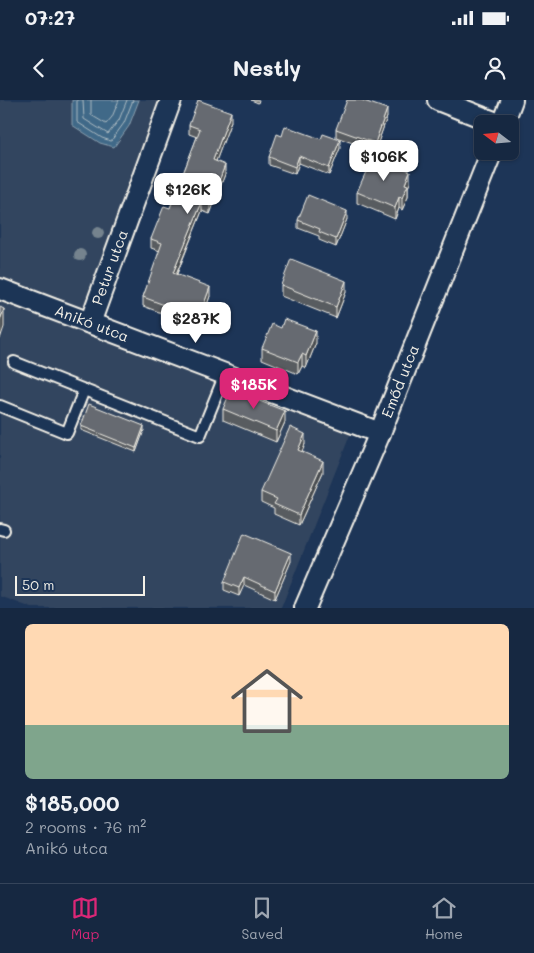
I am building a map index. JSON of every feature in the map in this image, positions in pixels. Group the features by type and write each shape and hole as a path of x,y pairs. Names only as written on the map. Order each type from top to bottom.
{"street":[{"name":"Petur utca","path":"90,323 171,100"},
{"path":"438,100 476,115"},
{"path":"506,115 512,100"},
{"name":"Emőd utca","path":"305,608 380,432 488,160"},
{"name":"Anikó utca","path":"0,289 380,432"}],"lane":[{"path":"14,362 200,436 225,374"},
{"path":"0,406 67,433 84,390"}],"shaded area":[{"path":"0,100 160,100 78,326 352,430 281,608 32,608 0,596"}],"water":[{"path":"72,100 139,100 129,126 114,147 100,143 72,125"}],"building":[{"path":"198,100 231,112 213,160 225,165 210,205 202,202 173,273 210,287 199,318 143,297 162,243 151,239 164,206 170,208 200,129 189,125"},
{"path":"347,100 361,100 387,109 375,143 336,129"},
{"path":"285,126 321,139 323,134 340,140 329,168 299,156 295,167 269,157 277,134 282,136"},
{"path":"373,156 410,171 405,184 408,185 402,198 399,197 395,208 357,192"},
{"path":"308,195 347,211 336,239 319,232 320,229 298,220"},
{"path":"291,259 346,281 336,307 281,285"},
{"path":"0,307 4,309 0,320"},
{"path":"284,319 316,331 306,356 302,354 298,362 262,348 272,324 281,328"},
{"path":"231,390 285,411 276,431 223,409"},
{"path":"89,404 144,426 136,448 81,426"},
{"path":"290,427 305,434 298,450 323,461 299,515 274,504 277,499 261,492"},
{"path":"244,533 291,553 275,591 244,577 239,588 224,582"}]}
